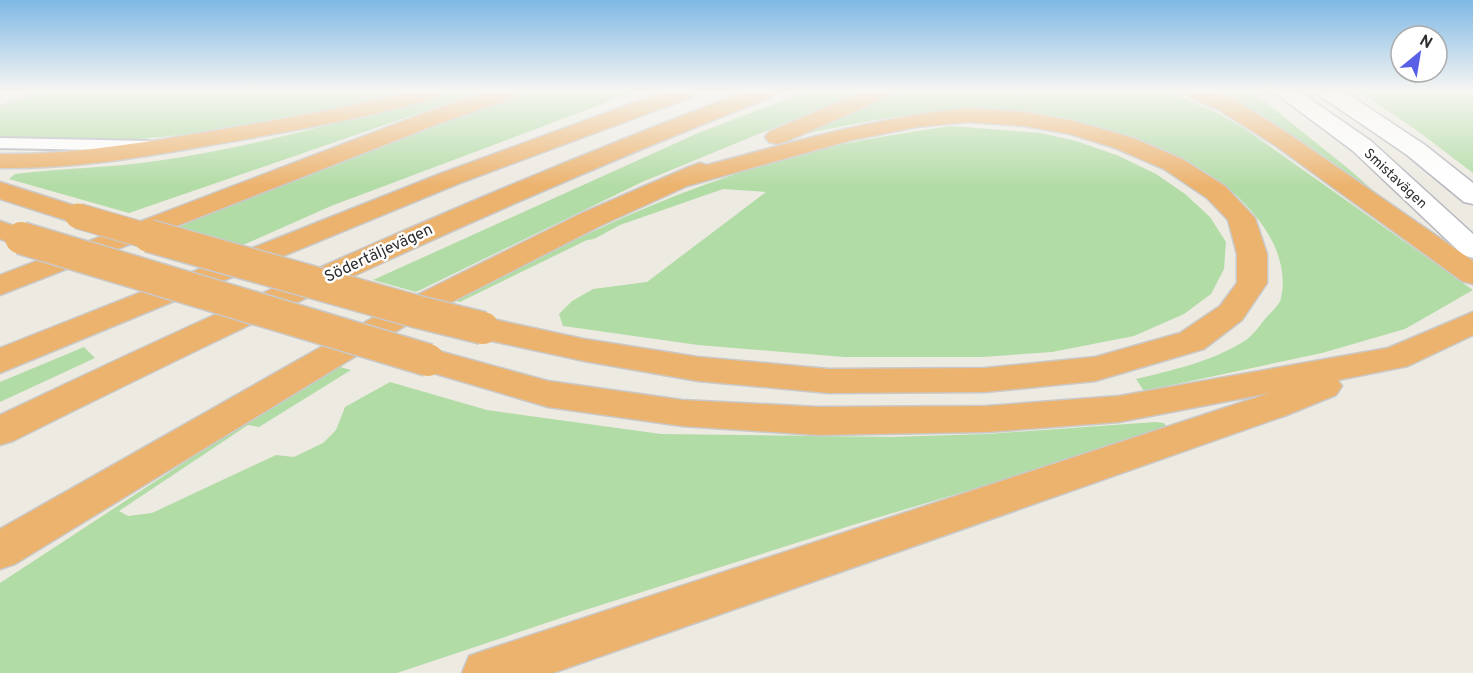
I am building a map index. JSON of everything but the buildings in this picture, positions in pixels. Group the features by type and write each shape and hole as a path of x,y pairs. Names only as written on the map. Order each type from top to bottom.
{"highway":[{"path":"0,161 26,162 98,157 300,123"},
{"path":"0,286 419,123"},
{"path":"0,361 451,178 599,123"},
{"name":"Södertäljevägen","path":"0,431 144,360 487,202 680,123"},
{"path":"0,551 394,319 590,220 806,123"},
{"path":"681,180 848,134 900,123"},
{"path":"0,190 78,216 418,312 584,350 698,369 829,381 985,380 1095,369 1192,341 1231,313 1252,283 1252,254 1241,218 1216,192 1173,164 1124,143 1074,128 1048,123"},
{"path":"1256,123 1473,275"},
{"path":"7,233 548,394 682,413 818,421 987,419 1119,409 1396,358"},
{"path":"486,673 1274,406 1396,358 1470,324"},
{"path":"0,558 73,509"}],"main road":[{"name":"Smistavägen","path":"1330,123 1362,146 1473,249"},
{"name":"Smistavägen","path":"1377,123 1416,150 1473,196"}],"lane":[{"path":"0,143 169,146"}],"green space":[{"path":"0,123 256,123 173,136 104,141 35,141 0,138"},
{"path":"331,123 389,123 129,213 9,179 15,174 138,163 193,155"},
{"path":"440,123 551,123 331,206 243,245 179,227 260,190"},
{"path":"723,123 785,123 642,182 416,292 373,280"},
{"path":"828,123 860,123 804,134"},
{"path":"1083,123 1236,123 1473,290 1405,329 1322,353 1144,391 1136,379 1191,365 1218,355 1249,337 1279,303 1283,279 1280,261 1264,227 1239,198 1224,185 1169,152 1100,127"},
{"path":"1257,123 1292,123 1397,212"},
{"path":"1407,123 1473,123 1473,173"},
{"path":"951,126 1041,133 1076,141 1119,156 1156,174 1185,194 1210,217 1226,242 1224,269 1211,294 1184,314 1134,336 1052,352 982,357 844,357 698,345 563,326 559,314 572,301 593,289 647,282 766,192 723,189 620,225 460,302 456,301 591,232 684,192 732,175 830,147"},
{"path":"84,347 95,358 0,402 0,382"},
{"path":"333,365 351,370 259,427 248,425 119,511 128,516 152,513 276,455 294,457 323,443 336,430 345,407 390,382 487,410 661,434 890,437 987,434 1155,422 1164,423 1169,431 856,524 579,612 397,673 0,673 0,583"}]}
